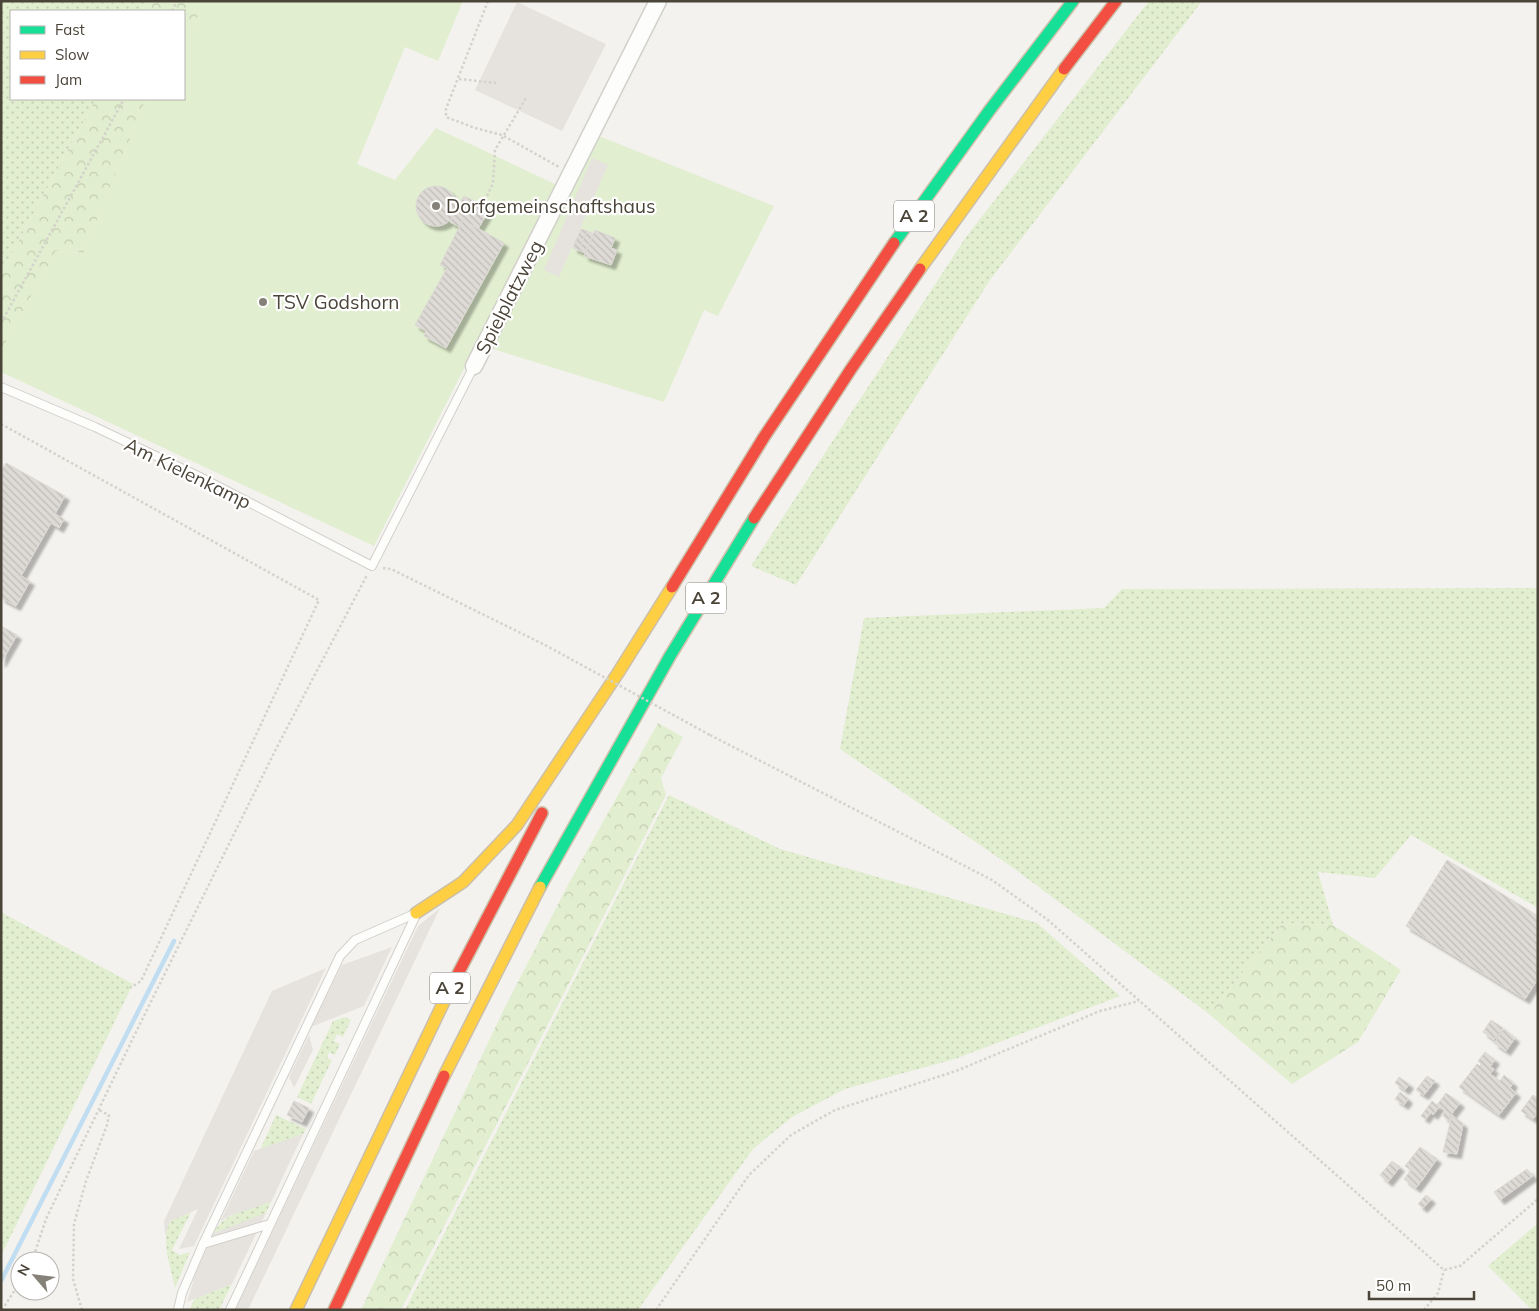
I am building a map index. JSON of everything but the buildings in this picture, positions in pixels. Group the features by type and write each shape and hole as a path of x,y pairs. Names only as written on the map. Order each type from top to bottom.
{"highway":[{"name":"A 2","path":"296,1310 396,1094 487,913 618,673 764,437 866,282 990,111 1073,1"},
{"name":"A 2","path":"334,1310 429,1107 518,929 612,754 682,636 794,455 896,300 1018,131 1116,1"},
{"path":"416,913 463,882 517,825 618,673"}],"street":[{"name":"Spielplatzweg","path":"474,366 658,1"}],"lane":[{"name":"Spielplatzweg","path":"372,566 474,366"},
{"name":"Am Kielenkamp","path":"1,387 96,427 200,477 372,566"},
{"path":"230,1310 416,913"},
{"path":"178,1310 182,1293 203,1244 340,956 355,940 416,913"},
{"path":"203,1244 270,1224"}],"path":[{"path":"488,1 446,109 446,117 475,128 502,135 571,174"},
{"path":"459,79 496,83"},
{"path":"487,196 493,183 495,150 502,135 526,98"},
{"path":"1,323 123,100"},
{"path":"1,424 319,600 141,981 130,988"},
{"path":"35,1251 46,1219 277,747 372,566 391,569 545,645 710,734 992,880 1048,920 1444,1270"},
{"path":"656,1310 749,1175 791,1135 835,1110 956,1071 1100,1011 1139,1001"},
{"path":"82,1310 73,1279 74,1224 86,1180 107,1125 109,1115 99,1110"},
{"path":"1444,1270 1460,1266 1538,1199"},
{"path":"1424,1310 1438,1293 1444,1270"},
{"path":"2,1310 10,1298"}],"green space":[{"path":"1,1 149,1 144,10 10,10 10,100 95,100 1,273"},
{"path":"149,1 204,1 185,48 185,10 144,10"},
{"name":"TSV Godshorn","path":"204,1 463,1 438,61 405,47 357,164 395,180 436,128 557,185 374,546 1,372 1,351 56,251 84,253 146,100 185,100 185,48"},
{"path":"1149,1 1202,1 990,280 796,585 751,566 966,237"},
{"path":"95,100 146,100 84,253 56,251 1,351 1,273"},
{"path":"599,136 774,206 718,316 704,310 664,402 493,349"},
{"path":"1538,588 1538,908 1411,835 1375,878 1318,872 1333,925 1283,923 1209,1014 1012,867 840,749 864,618 1104,608 1122,589"},
{"path":"658,723 683,737 661,778 666,795 401,1310 361,1310 505,1007 569,883"},
{"path":"669,795 780,849 1037,923 1120,996 955,1059 845,1089 792,1117 753,1149 638,1310 405,1310"},
{"path":"1,912 133,984 1,1256"},
{"path":"1283,923 1333,925 1401,970 1358,1042 1292,1084 1209,1014"},
{"path":"345,1017 351,1020 343,1037 337,1034 334,1041 340,1044 335,1055 329,1052 327,1058 332,1060 311,1104 297,1097 333,1021"},
{"path":"276,1115 306,1129 303,1134 260,1150"},
{"path":"271,1202 266,1213 257,1218 214,1233 224,1220 238,1212"},
{"path":"191,1212 172,1250 180,1255 190,1252 175,1288 167,1254 167,1229 170,1221"},
{"path":"1538,1223 1538,1310 1532,1310 1488,1266"},
{"path":"232,1284 219,1310 189,1310 195,1299"}],"shaded area":[{"path":"517,2 606,44 562,131 475,90"},
{"path":"592,158 608,165 559,277 544,270"},
{"path":"440,908 248,1310 235,1310 418,926"},
{"path":"392,947 364,1006 311,1027 342,965"},
{"path":"326,968 194,1246 179,1249 198,1209 170,1221 165,1235 164,1221 272,991"},
{"path":"309,1035 313,1050 294,1088 289,1077"},
{"path":"303,1134 271,1202 229,1216 220,1222 254,1151"},
{"path":"266,1213 232,1284 187,1302 196,1272 214,1233"}],"waterway":[{"path":"1,1281 174,941"}],"traffic: fast":[{"path":"894,243 989,111 1073,1"},
{"path":"540,887 670,656 754,518"}],"traffic: slow":[{"path":"920,269 1064,69"},
{"path":"416,913 463,882 517,825 618,673 672,587"},
{"path":"444,1076 540,887"},
{"path":"296,1310 450,989"}],"traffic: jam":[{"path":"1064,69 1116,1"},
{"path":"672,587 764,437 894,243"},
{"path":"754,518 851,369 920,269"},
{"path":"450,989 542,813"},
{"path":"334,1310 444,1076"}],"place":[{"name":"Dorfgemeinschaftshaus","path":"436,206"},
{"name":"TSV Godshorn","path":"263,302"}]}
